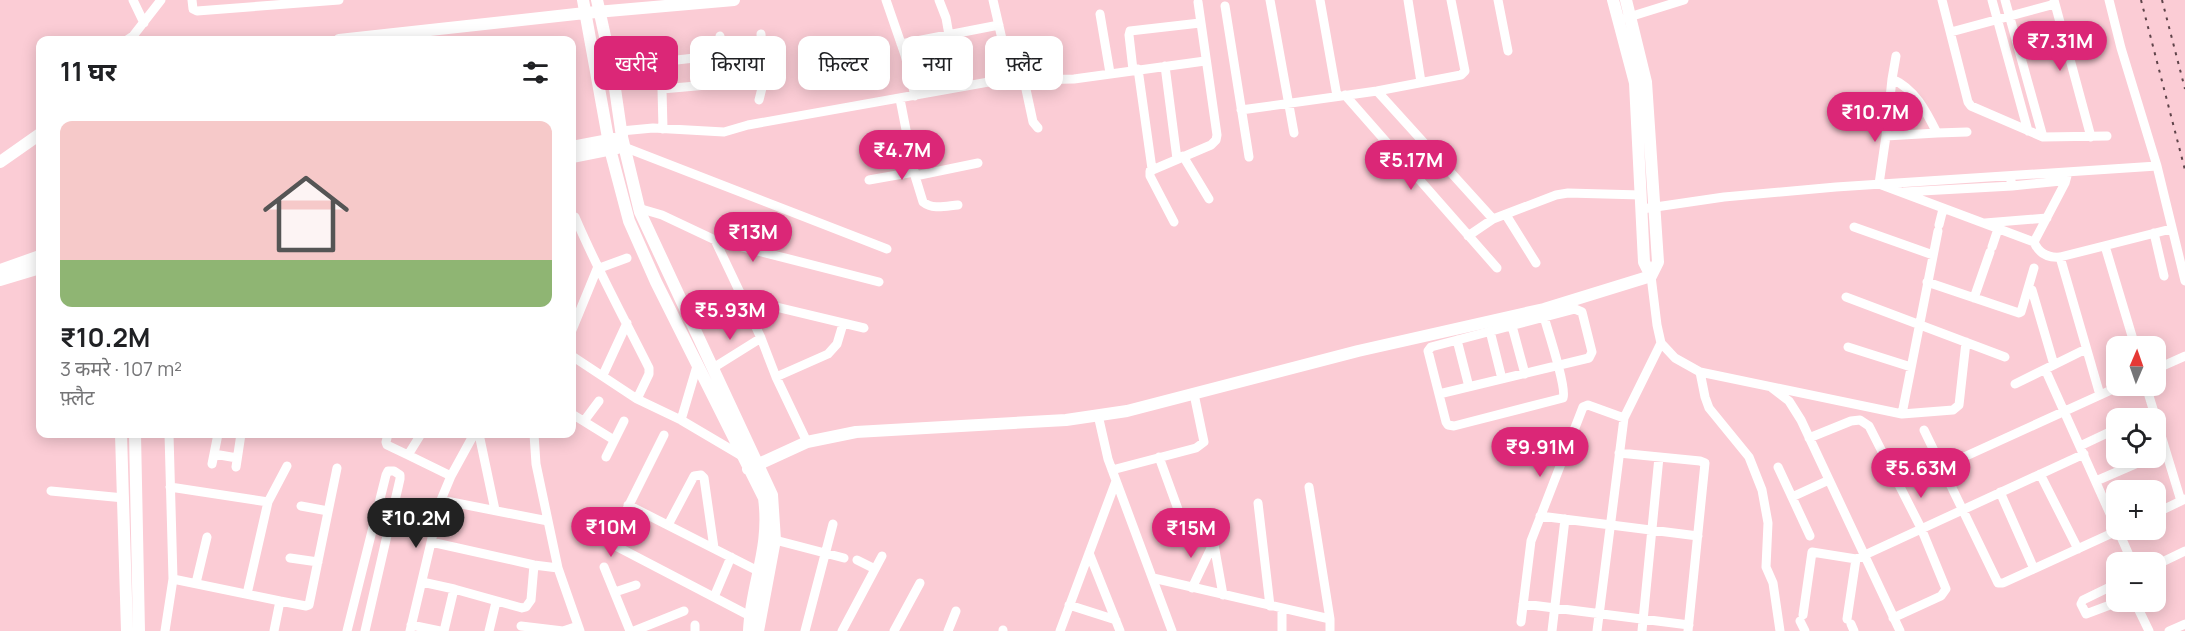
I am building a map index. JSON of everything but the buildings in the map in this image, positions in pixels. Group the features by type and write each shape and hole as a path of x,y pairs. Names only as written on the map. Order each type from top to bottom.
{"street":[{"path":"133,0 144,23"},
{"path":"133,36 161,0"},
{"path":"192,0 193,9 197,12 293,2 339,0"},
{"path":"583,0 594,61"},
{"path":"597,0 604,36"},
{"path":"375,36 585,13 734,0"},
{"path":"886,0 915,96"},
{"path":"939,0 950,35"},
{"path":"993,0 1001,36"},
{"path":"1270,0 1294,133"},
{"path":"1320,0 1341,96 1497,268"},
{"path":"1408,0 1421,82"},
{"path":"1241,110 1377,91 1461,75 1465,70 1451,0"},
{"path":"1498,0 1508,51"},
{"path":"1544,317 1565,393 1560,399 1454,426 1448,425 1428,350 1490,332 1544,309 1651,276 1658,262 1646,82 1625,18 1613,0"},
{"path":"1626,0 1625,18 1635,83 1644,262 1651,276 1661,343 1675,358 1700,372 1902,414 1953,410 1958,407 1966,342"},
{"path":"1625,18 1683,0"},
{"path":"1942,0 1968,102 1971,106 2043,137 2107,136"},
{"path":"1992,0 2028,130"},
{"path":"2005,0 2043,137"},
{"path":"2109,0 2121,48 2157,166 2185,281"},
{"path":"1152,169 1211,145 1216,140 1198,2"},
{"path":"1951,32 2055,2 2091,137"},
{"path":"1225,6 1249,157"},
{"path":"1100,14 1110,73"},
{"path":"1174,222 1150,176 1152,169 1129,35 1130,31 1200,22"},
{"path":"901,44 999,25"},
{"path":"1879,184 1896,56"},
{"path":"1063,79 1205,61"},
{"path":"1165,66 1180,157 1209,199"},
{"path":"1892,79 1901,83 1913,94 1928,114 1937,133"},
{"path":"576,156 617,141 663,129 724,132 748,125 985,83"},
{"path":"601,90 638,208 713,368 762,491 767,517 766,538 749,631"},
{"path":"614,90 617,141 630,221 656,282 742,456"},
{"path":"662,90 663,129"},
{"path":"759,100 762,90"},
{"path":"1026,90 1033,122 1038,128"},
{"path":"1377,91 1493,219"},
{"path":"900,99 914,174 921,197 926,204 936,207 958,205"},
{"path":"1886,136 1967,132"},
{"path":"0,162 36,137"},
{"path":"576,146 617,141 887,249"},
{"path":"869,180 978,163"},
{"path":"1902,192 2011,181 2068,172 2157,166"},
{"path":"2034,243 2065,183 2068,172"},
{"path":"1642,209 1724,197 1879,184 2011,181 2061,181 2065,183"},
{"path":"1879,184 2034,243 2037,249 2049,258 2171,229"},
{"path":"1468,236 1493,219 1556,195 1568,193 1641,195"},
{"path":"638,208 662,215 715,240 879,282"},
{"path":"1902,414 1943,209"},
{"path":"1506,215 1536,263"},
{"path":"1983,223 2047,219"},
{"path":"576,224 649,368 649,374 637,399"},
{"path":"1854,227 1933,255"},
{"path":"1974,298 1998,229"},
{"path":"2154,233 2164,276"},
{"path":"715,240 807,442"},
{"path":"2105,246 2132,336"},
{"path":"0,270 36,257"},
{"path":"2060,257 2100,395"},
{"path":"576,320 597,269 627,258"},
{"path":"1928,282 2019,313 2034,268"},
{"path":"0,280 36,269"},
{"path":"2032,290 2049,367 2064,411 2106,503"},
{"path":"1846,297 2005,357"},
{"path":"743,299 864,328"},
{"path":"753,467 807,442 856,432 1066,420 1127,411 1358,351 1544,317 1575,309 1581,312 1591,356 1589,358 1439,394"},
{"path":"603,375 627,324"},
{"path":"776,377 828,354 837,344 843,324"},
{"path":"1505,324 1525,374"},
{"path":"1490,332 1502,379"},
{"path":"713,368 761,338"},
{"path":"1457,340 1469,387"},
{"path":"1597,631 1624,418 1661,343"},
{"path":"1848,346 1911,367"},
{"path":"2015,384 2086,349"},
{"path":"2166,365 2185,356"},
{"path":"576,358 637,399 681,420 742,456 753,467 772,497 776,540 758,631"},
{"path":"681,420 697,366"},
{"path":"1700,372 1709,408 1749,457 1762,490 1768,523 1766,567 1773,584 1780,631"},
{"path":"1769,385 1789,401 1809,438 1860,556 1900,631"},
{"path":"1942,467 2106,392"},
{"path":"1112,470 1196,448 1204,442 1194,394"},
{"path":"584,422 599,401"},
{"path":"1521,622 1531,541 1583,407 1588,405 1624,418"},
{"path":"1098,415 1108,459 1172,631"},
{"path":"576,417 614,440"},
{"path":"1809,438 1851,421 1860,420 1869,426 1921,528 1946,589 1941,596 1893,618"},
{"path":"606,457 624,421"},
{"path":"1924,430 1998,583 2003,583 2106,535"},
{"path":"664,435 610,540 613,544 750,616"},
{"path":"1804,631 1801,618 1812,552 1860,556 2040,474 2106,435"},
{"path":"122,438 124,498 137,631"},
{"path":"135,438 137,631"},
{"path":"165,631 173,579 169,438"},
{"path":"217,438 213,459 237,463 240,438"},
{"path":"387,438 387,445 451,476"},
{"path":"408,455 419,438"},
{"path":"440,631 411,628 441,500 472,438"},
{"path":"480,438 495,510"},
{"path":"522,626 563,631 579,628 558,568 534,453 534,438"},
{"path":"2166,450 2183,500 2166,508"},
{"path":"1523,604 1643,619 1689,628 1704,463 1619,453"},
{"path":"1159,457 1183,523"},
{"path":"1642,631 1659,457"},
{"path":"247,594 268,502 287,466"},
{"path":"1778,467 1810,536"},
{"path":"173,579 308,606 337,468"},
{"path":"2096,481 2126,468"},
{"path":"347,631 386,475 388,471 394,471 400,474 400,479 365,631"},
{"path":"668,525 694,476 701,474 704,478 714,548"},
{"path":"2040,474 2078,549"},
{"path":"1792,497 1829,480"},
{"path":"1060,631 1116,481"},
{"path":"170,487 268,502"},
{"path":"1309,487 1330,631"},
{"path":"51,491 124,498"},
{"path":"2000,492 2034,569"},
{"path":"441,500 548,521"},
{"path":"1258,502 1270,606"},
{"path":"628,504 760,572"},
{"path":"301,506 328,511"},
{"path":"1540,516 1698,536"},
{"path":"1552,631 1565,519"},
{"path":"1210,522 1223,595"},
{"path":"806,631 833,524"},
{"path":"371,533 387,538"},
{"path":"196,583 207,537"},
{"path":"776,540 844,558"},
{"path":"431,542 534,566 558,568"},
{"path":"1192,588 1214,542"},
{"path":"608,554 613,544"},
{"path":"2166,560 2185,551"},
{"path":"1089,553 1120,631"},
{"path":"843,631 882,556"},
{"path":"1851,625 1860,556"},
{"path":"714,597 731,557"},
{"path":"290,558 318,562"},
{"path":"857,560 875,569"},
{"path":"422,582 522,608 526,607 531,600 534,566"},
{"path":"604,567 632,631 653,628 684,610"},
{"path":"1153,579 1330,619"},
{"path":"894,631 920,583"},
{"path":"615,592 636,585"},
{"path":"444,631 454,589"},
{"path":"2106,589 2083,600 2081,604 2086,614 2106,606"},
{"path":"274,631 280,601"},
{"path":"489,631 496,602"},
{"path":"1069,605 1116,620"},
{"path":"1282,609 1282,631"},
{"path":"950,629 956,611"},
{"path":"2140,612 2149,631"},
{"path":"2169,631 2185,624"}],"railway":[{"path":"2141,0 2185,170"},
{"path":"2162,0 2185,89"}]}
